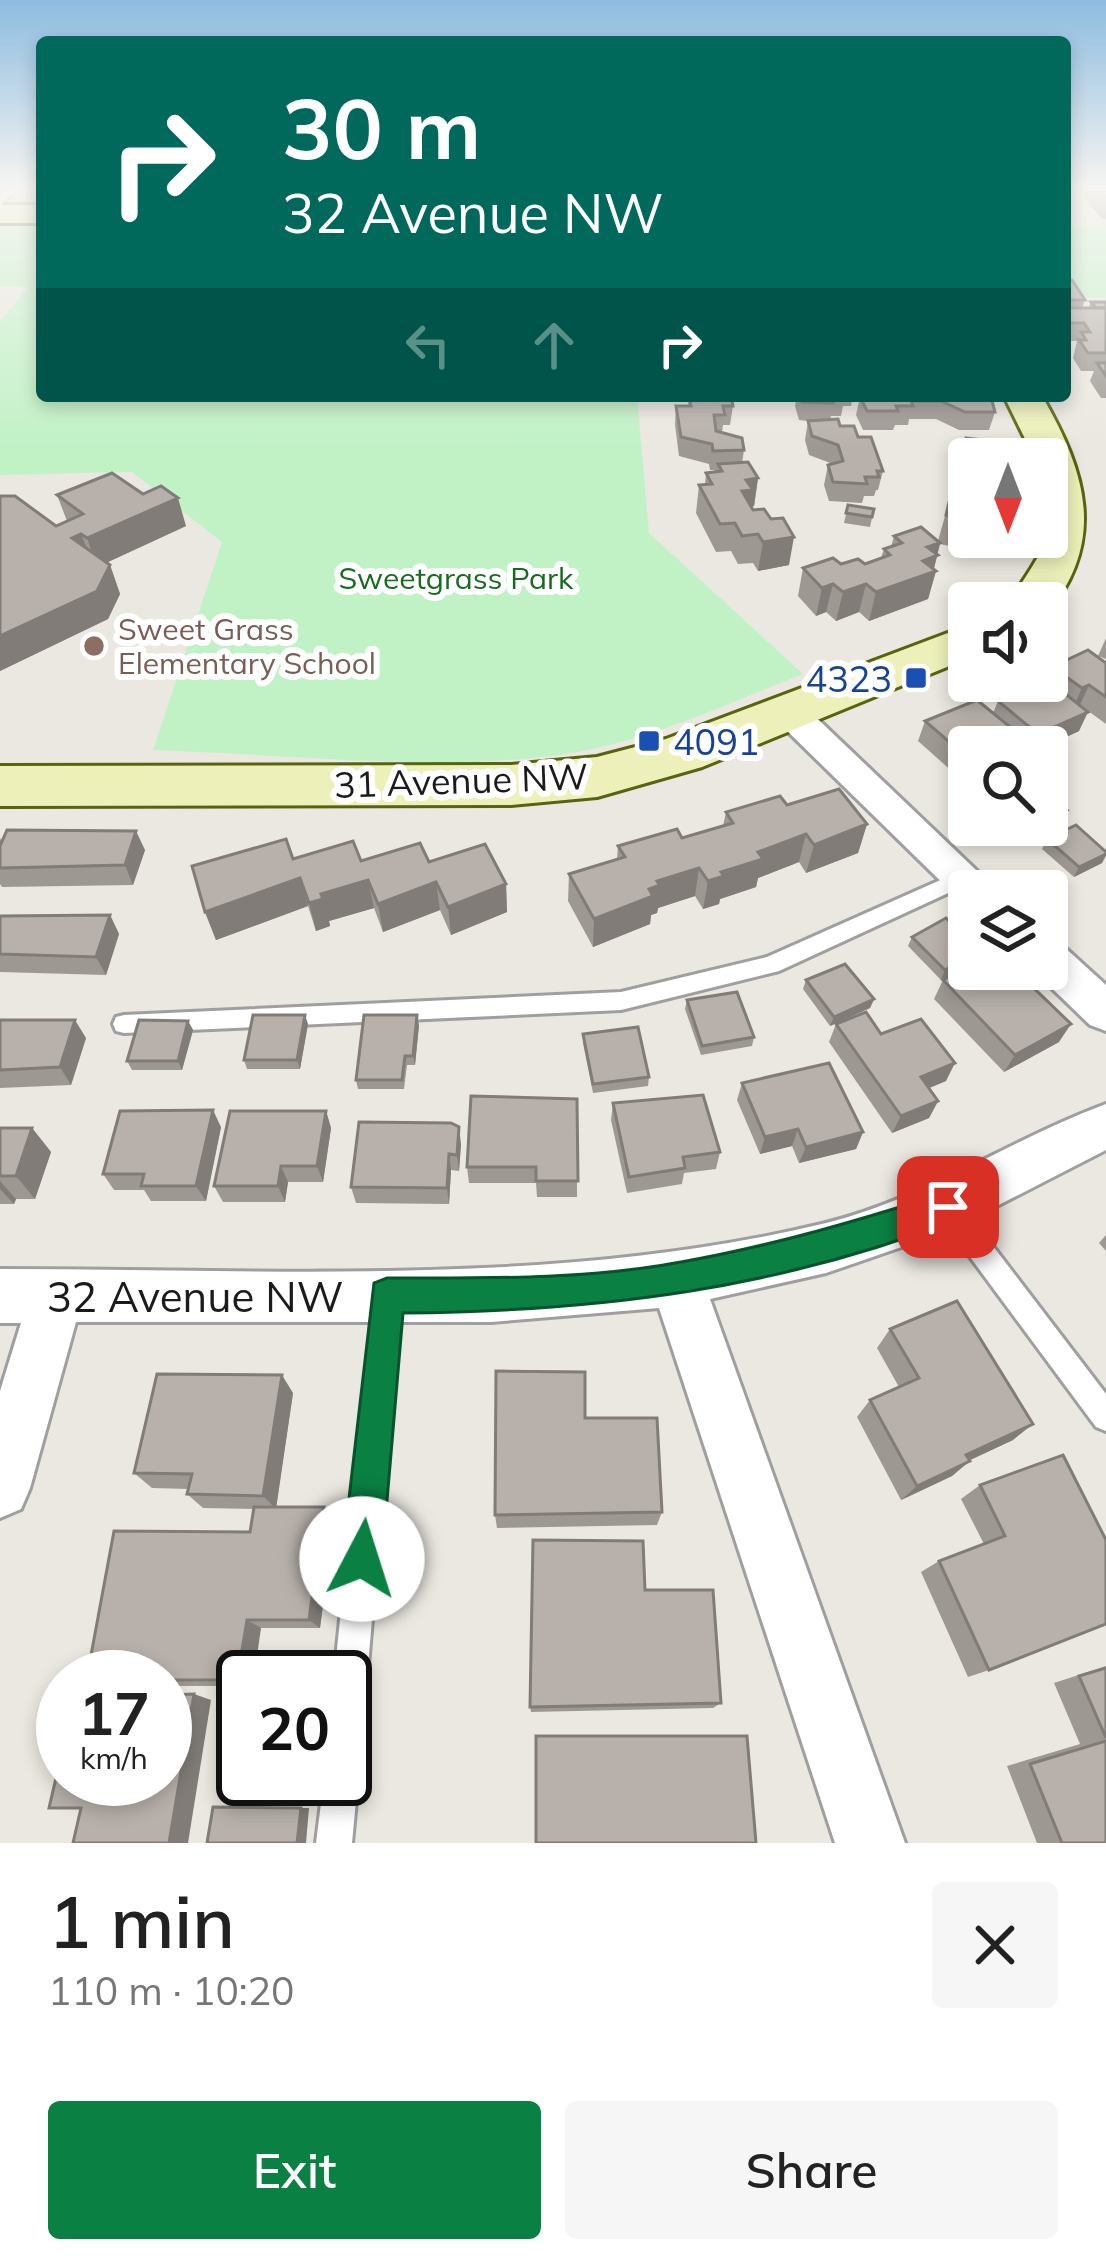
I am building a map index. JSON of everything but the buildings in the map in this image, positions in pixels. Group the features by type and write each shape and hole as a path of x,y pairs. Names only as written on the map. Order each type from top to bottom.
{"street":[{"path":"1026,402 1063,470 1074,509 1068,553 1048,582"},
{"name":"31 Avenue NW","path":"0,786 551,783 650,764 948,648"},
{"path":"789,712 954,870"},
{"path":"1068,977 1106,1012"},
{"name":"32 Avenue NW","path":"0,1296 491,1295 676,1280 826,1247 948,1207 1106,1126"},
{"path":"676,1280 870,1843"},
{"path":"0,1488 56,1295"}],"lane":[{"path":"124,1024 621,1001 771,964 948,894"},
{"path":"948,1207 1106,1417"},
{"path":"353,1650 387,1295"},
{"path":"334,1843 338,1806"}],"green space":[{"name":"Sweetgrass Park","path":"0,276 36,276 36,402 638,402 649,533 803,674 653,732 559,755 410,762 153,750 222,542 132,472 0,475 0,322 28,287 0,286"},
{"path":"1071,276 1106,276 1106,298 1071,298"}],"place":[{"name":"Sweet Grass Elementary School","path":"94,646"},
{"name":"4323","path":"916,678"},
{"name":"4091","path":"649,741"}],"route":[{"path":"362,1559 387,1295 491,1295 676,1280 826,1247 948,1207"}]}
